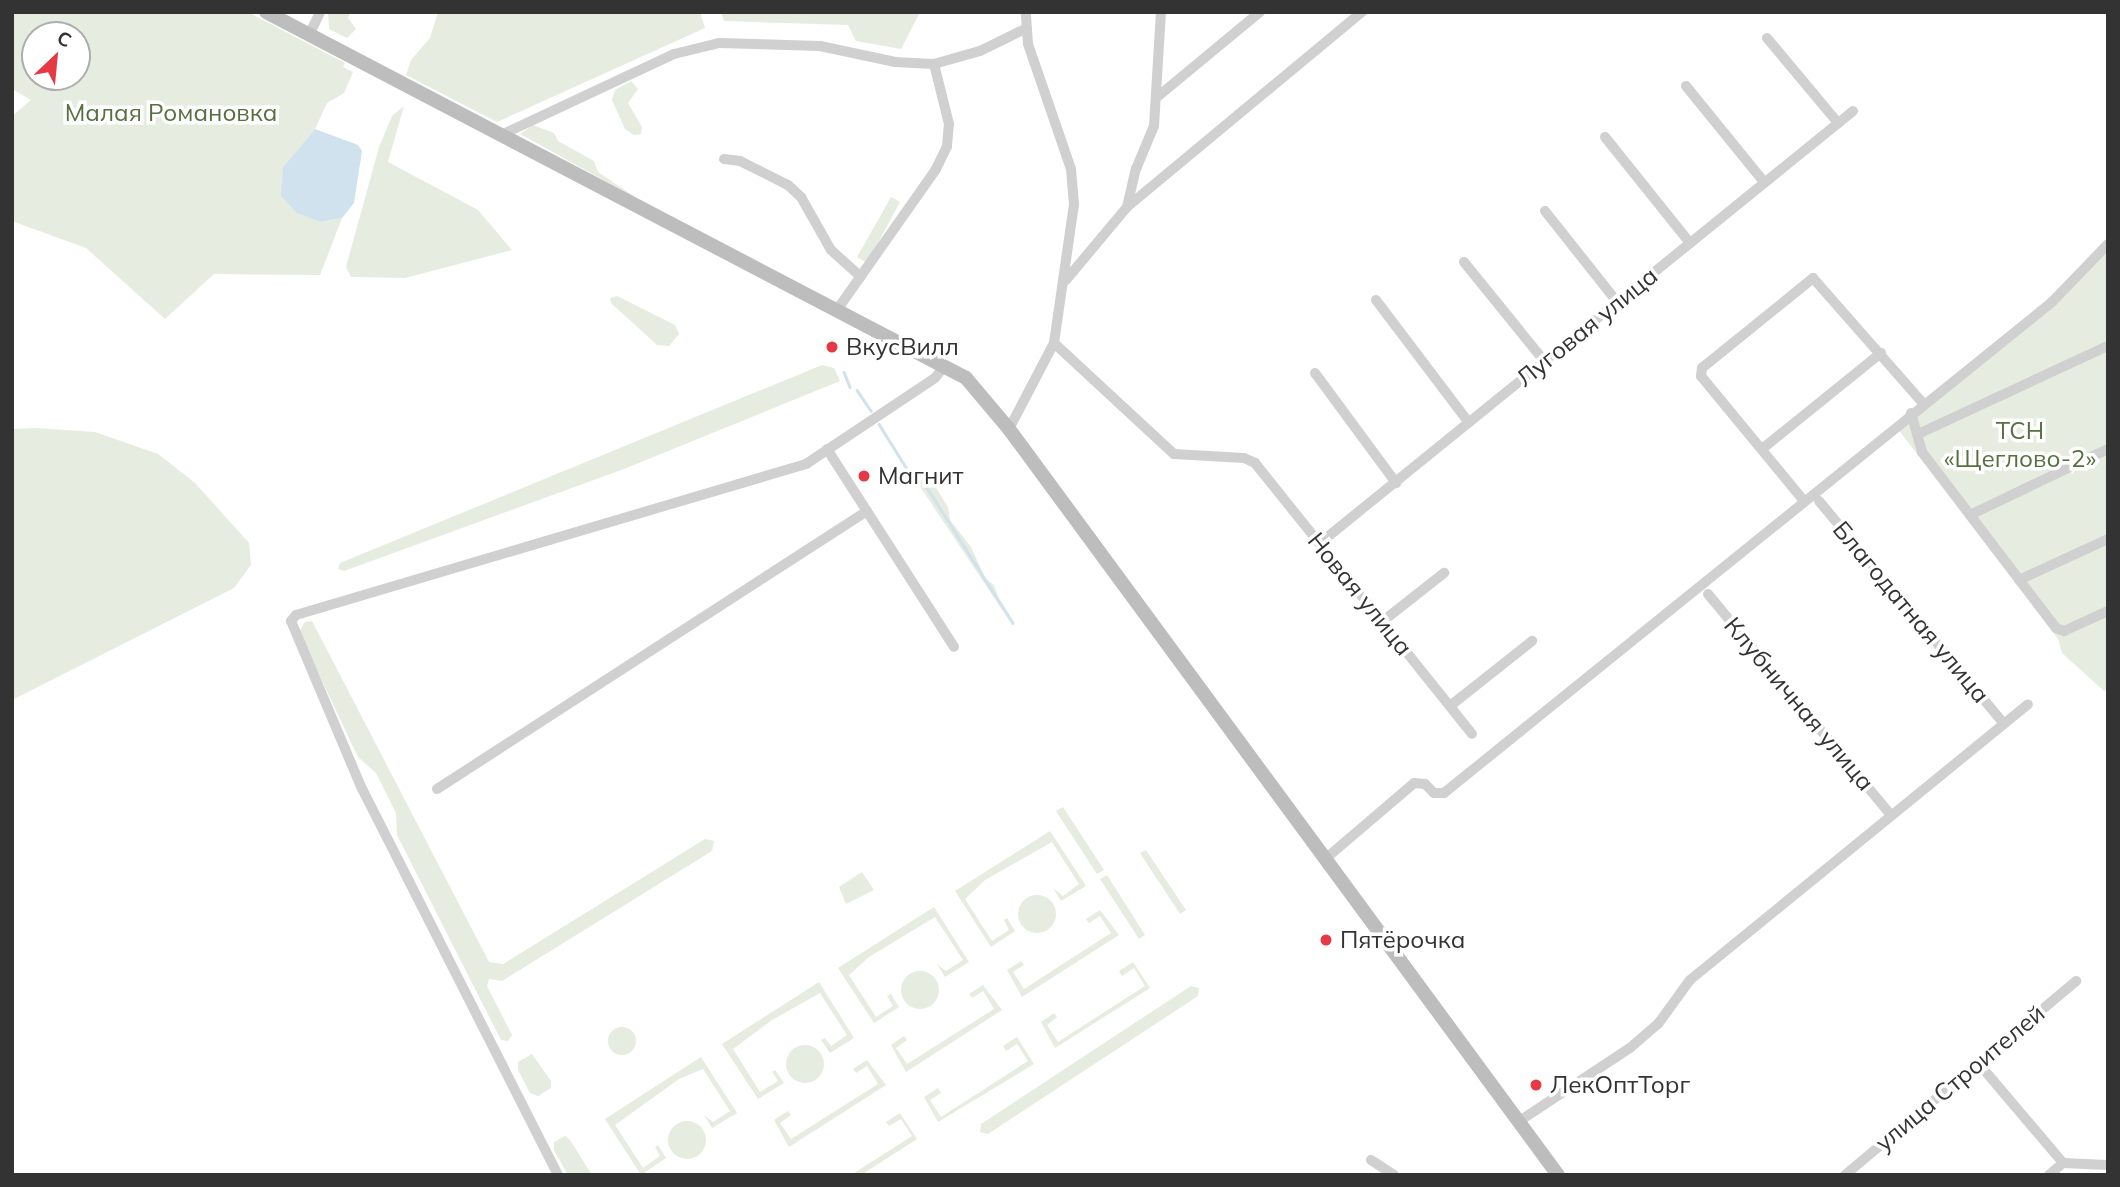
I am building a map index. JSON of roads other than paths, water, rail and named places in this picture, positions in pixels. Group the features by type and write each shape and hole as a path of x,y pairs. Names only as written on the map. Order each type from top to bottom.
{"main road":[{"path":"266,12 966,378 1009,429 1558,1175"}],"street":[{"path":"309,35 320,12"},
{"path":"1009,429 1054,343 1065,283 1073,204 1071,169 1037,74 1026,12"},
{"path":"1128,207 1136,169 1151,139 1161,12"},
{"path":"1156,98 1260,12"},
{"path":"1065,283 1128,207 1362,12"},
{"path":"501,135 674,54 719,43 820,47 895,62 934,64 980,51 1027,28"},
{"path":"1767,38 1838,123"},
{"path":"837,310 936,169 947,146 949,124 934,64"},
{"path":"1686,86 1764,182"},
{"name":"Луговая улица","path":"1320,544 1853,111"},
{"path":"1605,137 1690,243"},
{"path":"724,159 740,162 788,185 801,197 831,250 861,277"},
{"path":"1545,211 1616,302"},
{"path":"1324,860 1415,783 1425,784 1434,793 1444,793 1923,403 2052,302 2108,244"},
{"path":"1464,262 1545,362"},
{"path":"1804,501 1700,372 1797,289 1813,278 1818,281 1923,403"},
{"path":"1376,300 1469,423"},
{"name":"Новая улица","path":"1054,343 1174,454 1244,458 1255,463 1472,734"},
{"path":"1918,434 2108,346"},
{"path":"1762,450 1881,353"},
{"path":"558,1175 362,789 291,621 296,615 806,464 935,377 945,365"},
{"path":"1315,373 1396,483"},
{"path":"1911,413 1922,452 2056,628 2064,631 2108,611"},
{"path":"827,449 954,647"},
{"path":"1969,515 2108,449"},
{"name":"Благодатная улица","path":"1819,501 2003,723"},
{"path":"438,789 867,511"},
{"path":"2019,580 2108,539"},
{"path":"1383,621 1444,573"},
{"name":"Клубничная улица","path":"1708,594 1891,814"},
{"path":"1450,706 1532,641"},
{"path":"1518,1122 1630,1048 1658,1024 1690,980 2028,704"},
{"name":"улица Строителей","path":"1845,1175 1980,1065 2076,981"},
{"path":"1980,1065 2063,1163"},
{"path":"1371,1160 1394,1175"},
{"path":"2049,1175 2063,1163 2108,1165"}],"water":[{"path":"315,129 358,145 362,151 354,203 342,218 321,222 297,213 281,196 283,167"}],"waterway":[{"path":"844,372 850,387"},
{"path":"857,390 871,411"},
{"path":"879,424 907,469"},
{"path":"926,486 1013,623"}],"place":[{"name":"ВкусВилл","path":"832,347"},
{"name":"Магнит","path":"864,476"},
{"name":"Пятёрочка","path":"1326,940"},
{"name":"ЛекОптТорг","path":"1536,1085"}],"park label":[{"name":"Малая Романовка","path":"171,113"},
{"name":"ТСН «Щеглово-2»","path":"2020,445"}]}
